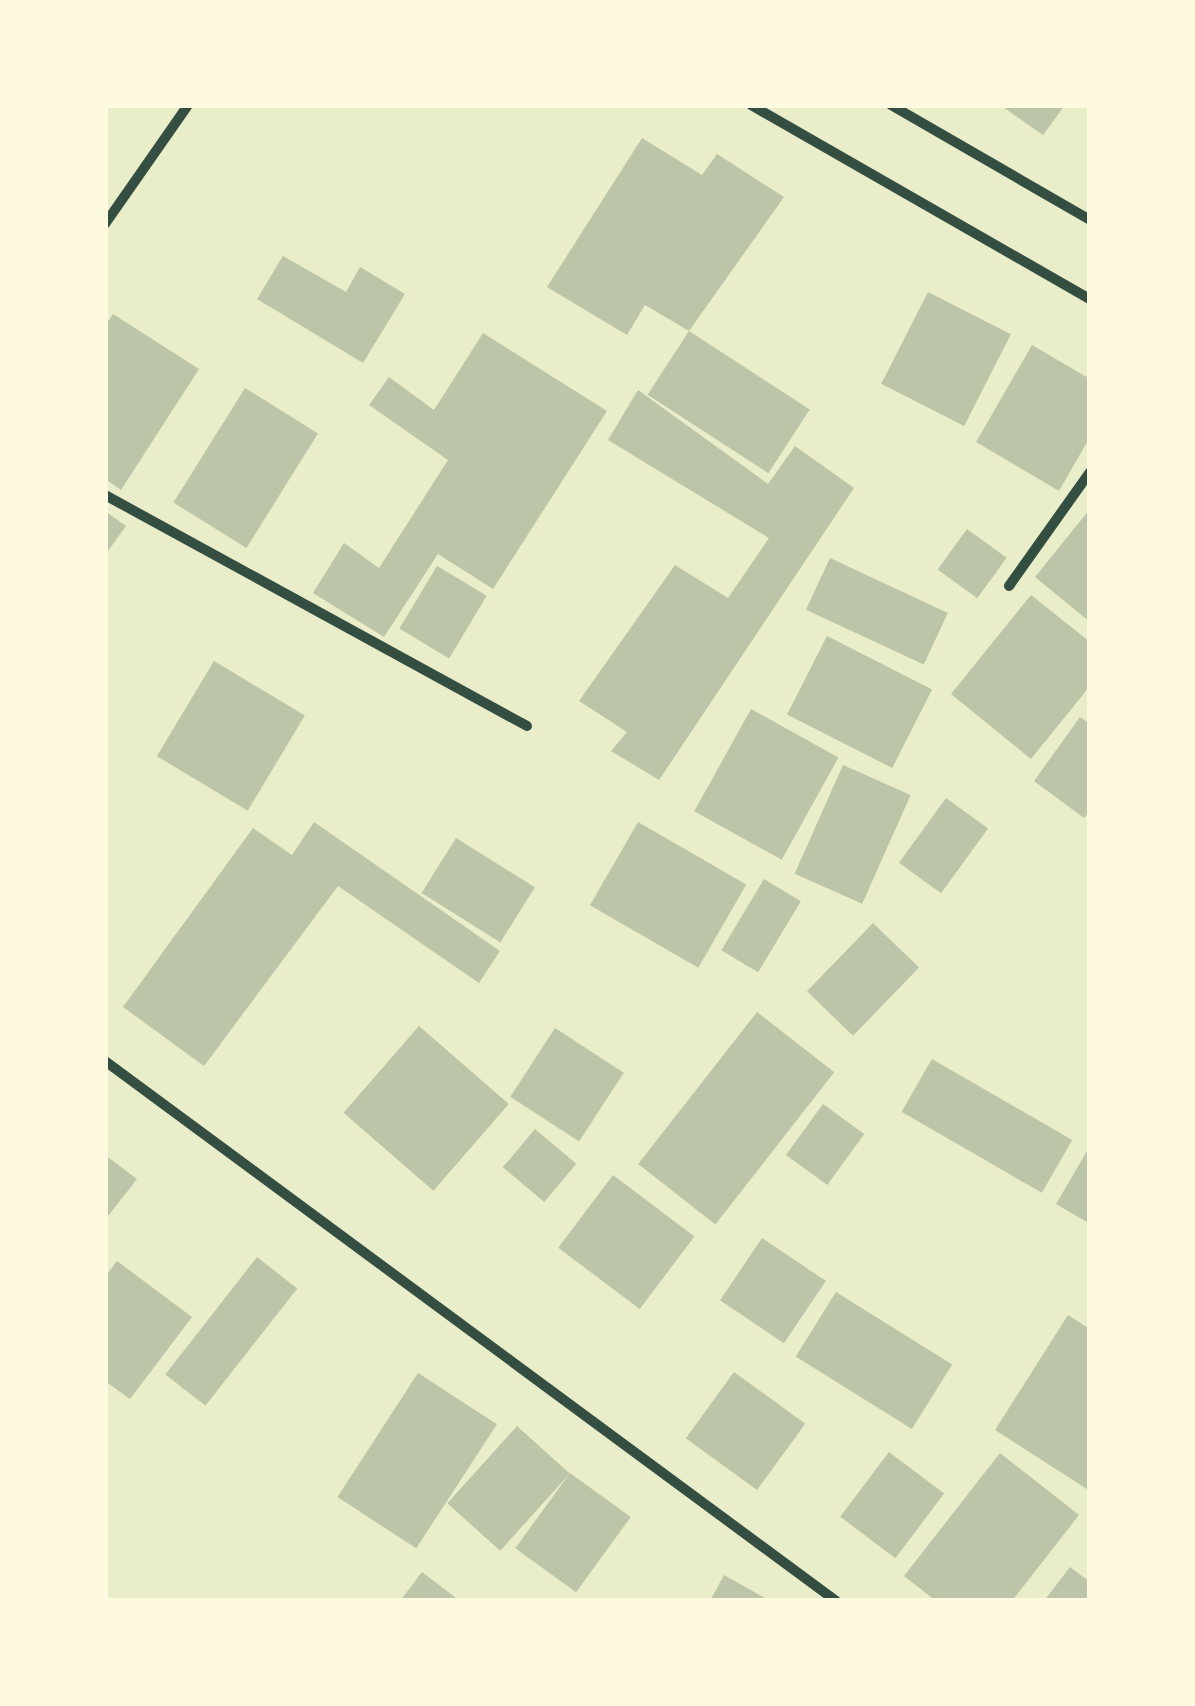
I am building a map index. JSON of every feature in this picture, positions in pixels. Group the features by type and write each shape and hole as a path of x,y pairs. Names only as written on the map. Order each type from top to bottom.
{"street":[{"path":"105,224 188,105"},
{"path":"751,105 1090,299"},
{"path":"891,105 1090,220"},
{"path":"1009,586 1090,472"},
{"path":"105,495 528,726"},
{"path":"105,1061 836,1601"}],"building":[{"path":"1000,105 1065,105 1043,135"},
{"path":"642,138 702,175 717,154 784,197 689,331 645,305 627,335 547,287"},
{"path":"283,256 346,292 360,267 405,294 363,363 257,299"},
{"path":"928,292 1011,334 964,426 881,384"},
{"path":"113,314 199,369 121,490 105,479 105,326"},
{"path":"689,331 810,409 768,473 648,395"},
{"path":"483,333 607,411 493,589 438,554 384,637 313,593 344,543 379,568 448,460 369,405 389,377 434,410"},
{"path":"1032,345 1090,379 1090,437 1059,491 976,442"},
{"path":"245,388 318,434 246,548 173,502"},
{"path":"638,390 768,484 795,446 854,488 659,780 611,751 627,732 579,701 675,565 728,598 769,538 608,440"},
{"path":"1090,509 1090,622 1035,577"},
{"path":"105,511 126,526 105,555"},
{"path":"967,529 1007,558 977,598 938,569"},
{"path":"830,558 948,613 924,665 806,610"},
{"path":"437,566 487,596 449,658 399,629"},
{"path":"1031,595 1090,642 1090,686 1031,759 951,694"},
{"path":"827,636 932,690 892,768 787,714"},
{"path":"214,661 305,716 248,811 157,756"},
{"path":"751,709 838,757 782,860 694,811"},
{"path":"1080,717 1090,724 1090,810 1084,818 1034,781"},
{"path":"843,765 911,795 862,904 795,874"},
{"path":"946,798 988,829 941,893 899,863"},
{"path":"314,822 500,951 479,983 338,886 204,1066 123,1007 253,828 292,855"},
{"path":"638,822 746,884 698,968 590,905"},
{"path":"456,838 535,887 500,942 422,893"},
{"path":"764,879 801,901 758,972 721,950"},
{"path":"873,923 919,967 853,1036 807,991"},
{"path":"757,1012 834,1072 715,1224 638,1164"},
{"path":"419,1026 509,1104 433,1191 344,1113"},
{"path":"555,1028 624,1073 579,1141 510,1097"},
{"path":"932,1059 1072,1140 1042,1193 902,1112"},
{"path":"823,1104 864,1134 827,1185 786,1155"},
{"path":"535,1129 576,1164 544,1202 503,1167"},
{"path":"1090,1146 1090,1224 1056,1204"},
{"path":"105,1155 137,1179 105,1220"},
{"path":"613,1175 694,1236 640,1309 558,1248"},
{"path":"762,1238 826,1281 784,1343 720,1300"},
{"path":"257,1257 297,1288 205,1406 165,1374"},
{"path":"117,1261 192,1317 130,1399 105,1381 105,1277"},
{"path":"836,1292 952,1365 912,1429 796,1356"},
{"path":"1068,1315 1090,1329 1090,1491 995,1430"},
{"path":"734,1372 805,1424 757,1490 686,1438"},
{"path":"418,1373 497,1424 416,1548 337,1497"},
{"path":"517,1426 570,1474 500,1551 447,1503"},
{"path":"889,1452 944,1494 895,1558 840,1517"},
{"path":"1000,1453 1079,1515 1012,1601 936,1601 904,1576"},
{"path":"570,1473 631,1517 576,1592 515,1548"},
{"path":"1070,1567 1090,1582 1090,1601 1044,1601"},
{"path":"422,1572 460,1601 400,1601"},
{"path":"724,1575 770,1601 710,1601"}]}
